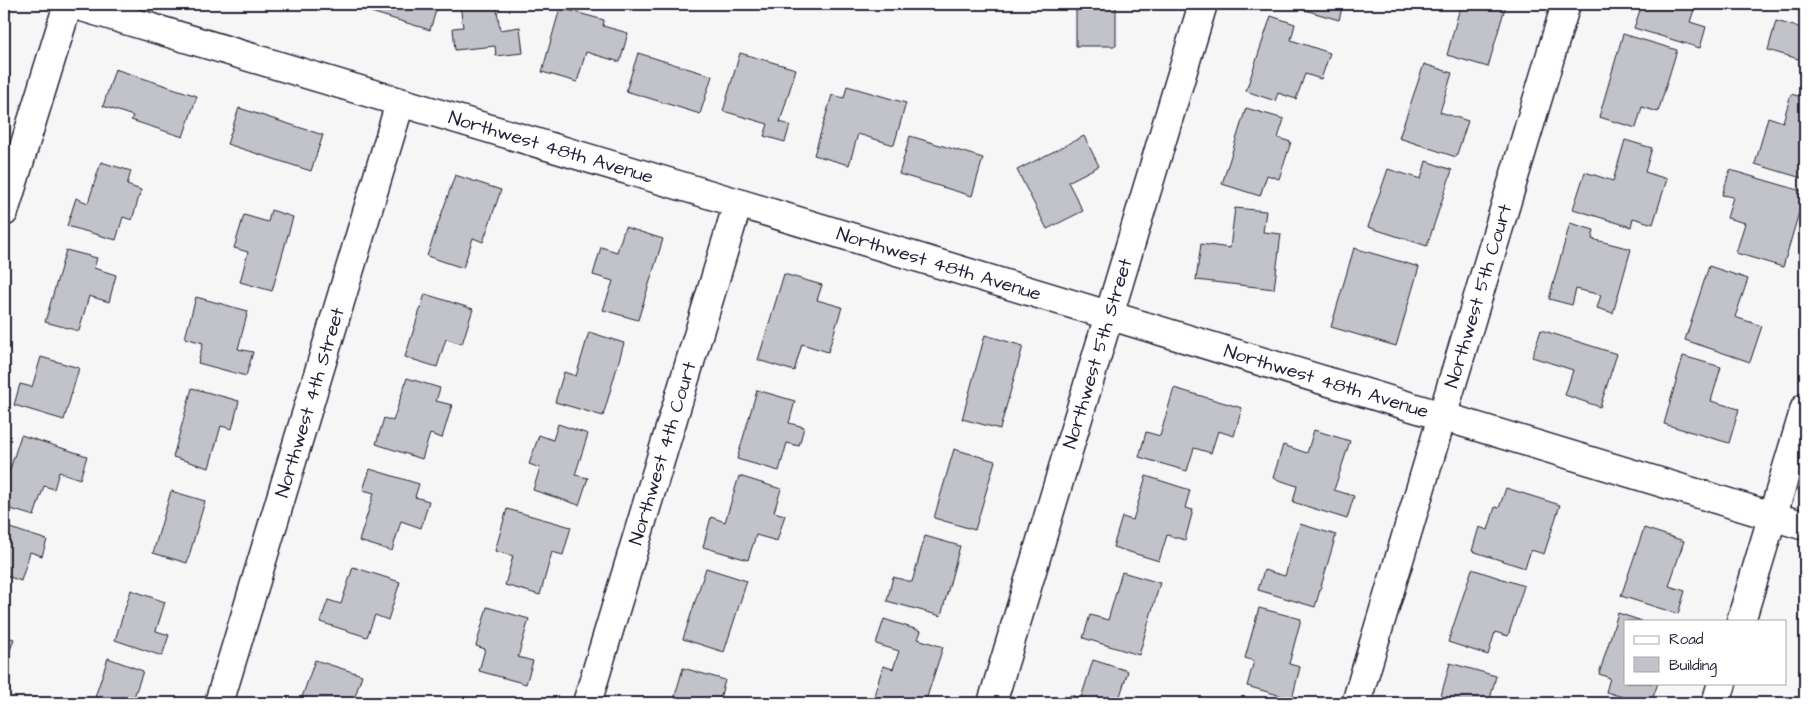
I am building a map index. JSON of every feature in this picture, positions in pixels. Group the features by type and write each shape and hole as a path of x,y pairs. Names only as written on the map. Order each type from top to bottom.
{"street":[{"path":"4,212 68,4"},
{"name":"Northwest 48th Avenue","path":"72,4 738,203 1805,526"},
{"name":"Northwest 5th Street","path":"992,703 1203,4"},
{"name":"Northwest 5th Court","path":"1356,703 1566,4"},
{"name":"Northwest 4th Street","path":"219,703 400,103"},
{"name":"Northwest 4th Court","path":"587,703 738,203"},
{"path":"1741,620 1805,408"},
{"path":"1716,703 1722,684"}],"building":[{"path":"373,4 438,4 430,30 371,12"},
{"path":"460,4 496,4 500,30 520,27 523,53 496,56 495,46 455,50 453,28 463,27"},
{"path":"1076,4 1116,4 1116,46 1076,46"},
{"path":"1284,4 1343,4 1339,20"},
{"path":"1461,4 1506,4 1488,67 1447,55"},
{"path":"1642,4 1696,4 1690,22 1706,27 1700,48 1634,28"},
{"path":"560,8 604,20 603,26 628,33 620,62 586,52 577,82 542,72"},
{"path":"1271,16 1295,24 1291,40 1330,53 1321,79 1305,74 1296,99 1278,93 1275,101 1246,91"},
{"path":"1776,21 1805,29 1805,61 1768,50"},
{"path":"1623,34 1677,50 1658,112 1642,107 1636,128 1599,117"},
{"path":"638,53 712,76 700,114 626,91"},
{"path":"740,53 796,69 780,122 790,125 785,142 764,136 768,124 723,111"},
{"path":"1424,64 1452,73 1440,112 1468,121 1456,157 1399,138"},
{"path":"115,69 197,96 183,137 131,120 133,116 103,106"},
{"path":"847,86 906,103 894,145 858,134 849,165 814,155 832,95 844,98"},
{"path":"1791,94 1805,98 1805,179 1755,164 1768,117 1783,122"},
{"path":"239,108 323,135 311,171 227,144"},
{"path":"1246,108 1284,119 1278,138 1291,142 1279,179 1267,175 1260,196 1222,184"},
{"path":"910,136 983,158 972,196 899,174"},
{"path":"1084,136 1099,166 1068,182 1083,211 1047,229 1017,170"},
{"path":"1625,140 1652,148 1645,172 1667,179 1653,224 1633,218 1631,227 1573,209 1585,172 1613,181"},
{"path":"1426,161 1452,170 1427,246 1368,227 1388,169 1421,179"},
{"path":"101,162 131,171 127,185 141,190 132,220 123,217 116,240 67,226 76,198 88,203"},
{"path":"1730,170 1805,192 1783,267 1736,253 1745,223 1727,218 1733,197 1722,195"},
{"path":"455,175 501,190 483,242 473,238 463,268 427,256"},
{"path":"1235,208 1266,211 1263,232 1281,234 1274,289 1196,280 1201,244 1230,248"},
{"path":"271,210 293,217 272,291 240,282 248,252 234,248 244,215 268,222"},
{"path":"1570,223 1594,230 1592,239 1631,249 1613,313 1597,308 1601,295 1576,289 1572,305 1549,299"},
{"path":"625,227 663,239 638,320 603,310 613,281 593,275 601,247 617,252"},
{"path":"1354,248 1419,267 1396,346 1331,327"},
{"path":"66,250 97,258 94,268 116,275 109,302 89,296 79,331 45,322"},
{"path":"1709,266 1748,279 1735,317 1762,326 1750,362 1685,340"},
{"path":"784,274 822,285 817,300 842,307 828,352 802,344 794,371 758,360"},
{"path":"425,294 473,309 462,344 446,339 437,367 405,357"},
{"path":"196,297 248,311 238,349 253,352 246,376 198,363 203,343 185,338"},
{"path":"1541,330 1617,354 1600,407 1565,395 1573,370 1532,357"},
{"path":"589,332 624,343 603,416 555,402 564,372 576,376"},
{"path":"985,335 1023,346 1000,429 962,419"},
{"path":"1683,356 1721,367 1711,401 1739,409 1729,443 1664,424"},
{"path":"41,357 79,368 64,420 14,405 20,384 32,387"},
{"path":"407,378 440,388 436,401 452,405 442,438 430,434 422,459 376,444 384,418 393,421"},
{"path":"192,388 239,401 232,429 221,426 209,468 173,457"},
{"path":"1174,388 1242,408 1234,436 1218,431 1211,453 1194,448 1187,471 1139,457 1146,432 1160,436"},
{"path":"757,390 795,401 789,423 804,427 799,446 787,443 779,471 737,459"},
{"path":"558,424 588,434 575,475 588,478 579,505 533,490 540,468 529,464 539,435 553,440"},
{"path":"1314,430 1350,441 1334,490 1354,496 1347,519 1293,502 1297,486 1273,478 1283,445 1307,453"},
{"path":"21,435 87,456 80,479 59,472 54,489 44,486 34,516 4,507 4,488"},
{"path":"954,449 995,461 975,530 934,518"},
{"path":"370,469 419,484 415,497 429,501 421,528 401,521 392,551 359,541 374,493 363,490"},
{"path":"739,476 781,489 774,512 785,515 777,541 756,535 748,560 703,547 711,517 725,522"},
{"path":"1146,476 1190,490 1185,508 1193,510 1185,540 1167,535 1159,561 1113,547 1122,517 1133,520"},
{"path":"1506,488 1560,505 1544,554 1531,550 1525,568 1472,551 1479,527 1488,530 1495,507 1499,508"},
{"path":"171,491 205,501 187,563 153,553"},
{"path":"507,509 571,527 563,555 552,552 540,595 505,585 513,556 495,551"},
{"path":"1300,524 1336,535 1315,607 1258,590 1264,570 1285,576"},
{"path":"4,526 47,540 42,556 30,552 21,581 4,575"},
{"path":"1644,528 1684,541 1669,586 1685,591 1678,614 1621,596"},
{"path":"925,536 960,546 941,616 887,601 893,577 912,582"},
{"path":"353,567 400,582 388,620 375,615 367,637 320,622 328,600 341,604"},
{"path":"706,568 747,581 724,652 683,639"},
{"path":"1472,569 1524,586 1508,636 1495,632 1488,655 1448,642"},
{"path":"1122,572 1160,583 1139,655 1083,638 1090,615 1108,620"},
{"path":"131,590 165,602 156,631 169,635 162,656 115,640"},
{"path":"487,607 529,619 518,657 533,661 526,684 479,671 485,649 476,646"},
{"path":"1259,608 1301,619 1289,664 1300,667 1292,699 1247,686 1254,661 1245,658"},
{"path":"1618,613 1639,620 1624,620 1624,684 1658,684 1651,703 1643,703 1606,692 1610,678 1599,674"},
{"path":"884,619 921,631 918,639 943,647 925,703 887,703 873,699 883,666 893,669 899,651 876,644"},
{"path":"4,636 14,639 4,668"},
{"path":"108,658 143,671 132,703 93,703"},
{"path":"315,660 362,675 353,703 300,703"},
{"path":"1093,660 1128,671 1120,696 1140,703 1068,703 1070,695 1081,698"},
{"path":"1450,663 1496,676 1489,703 1439,703"},
{"path":"683,668 725,680 719,703 673,703"}]}
